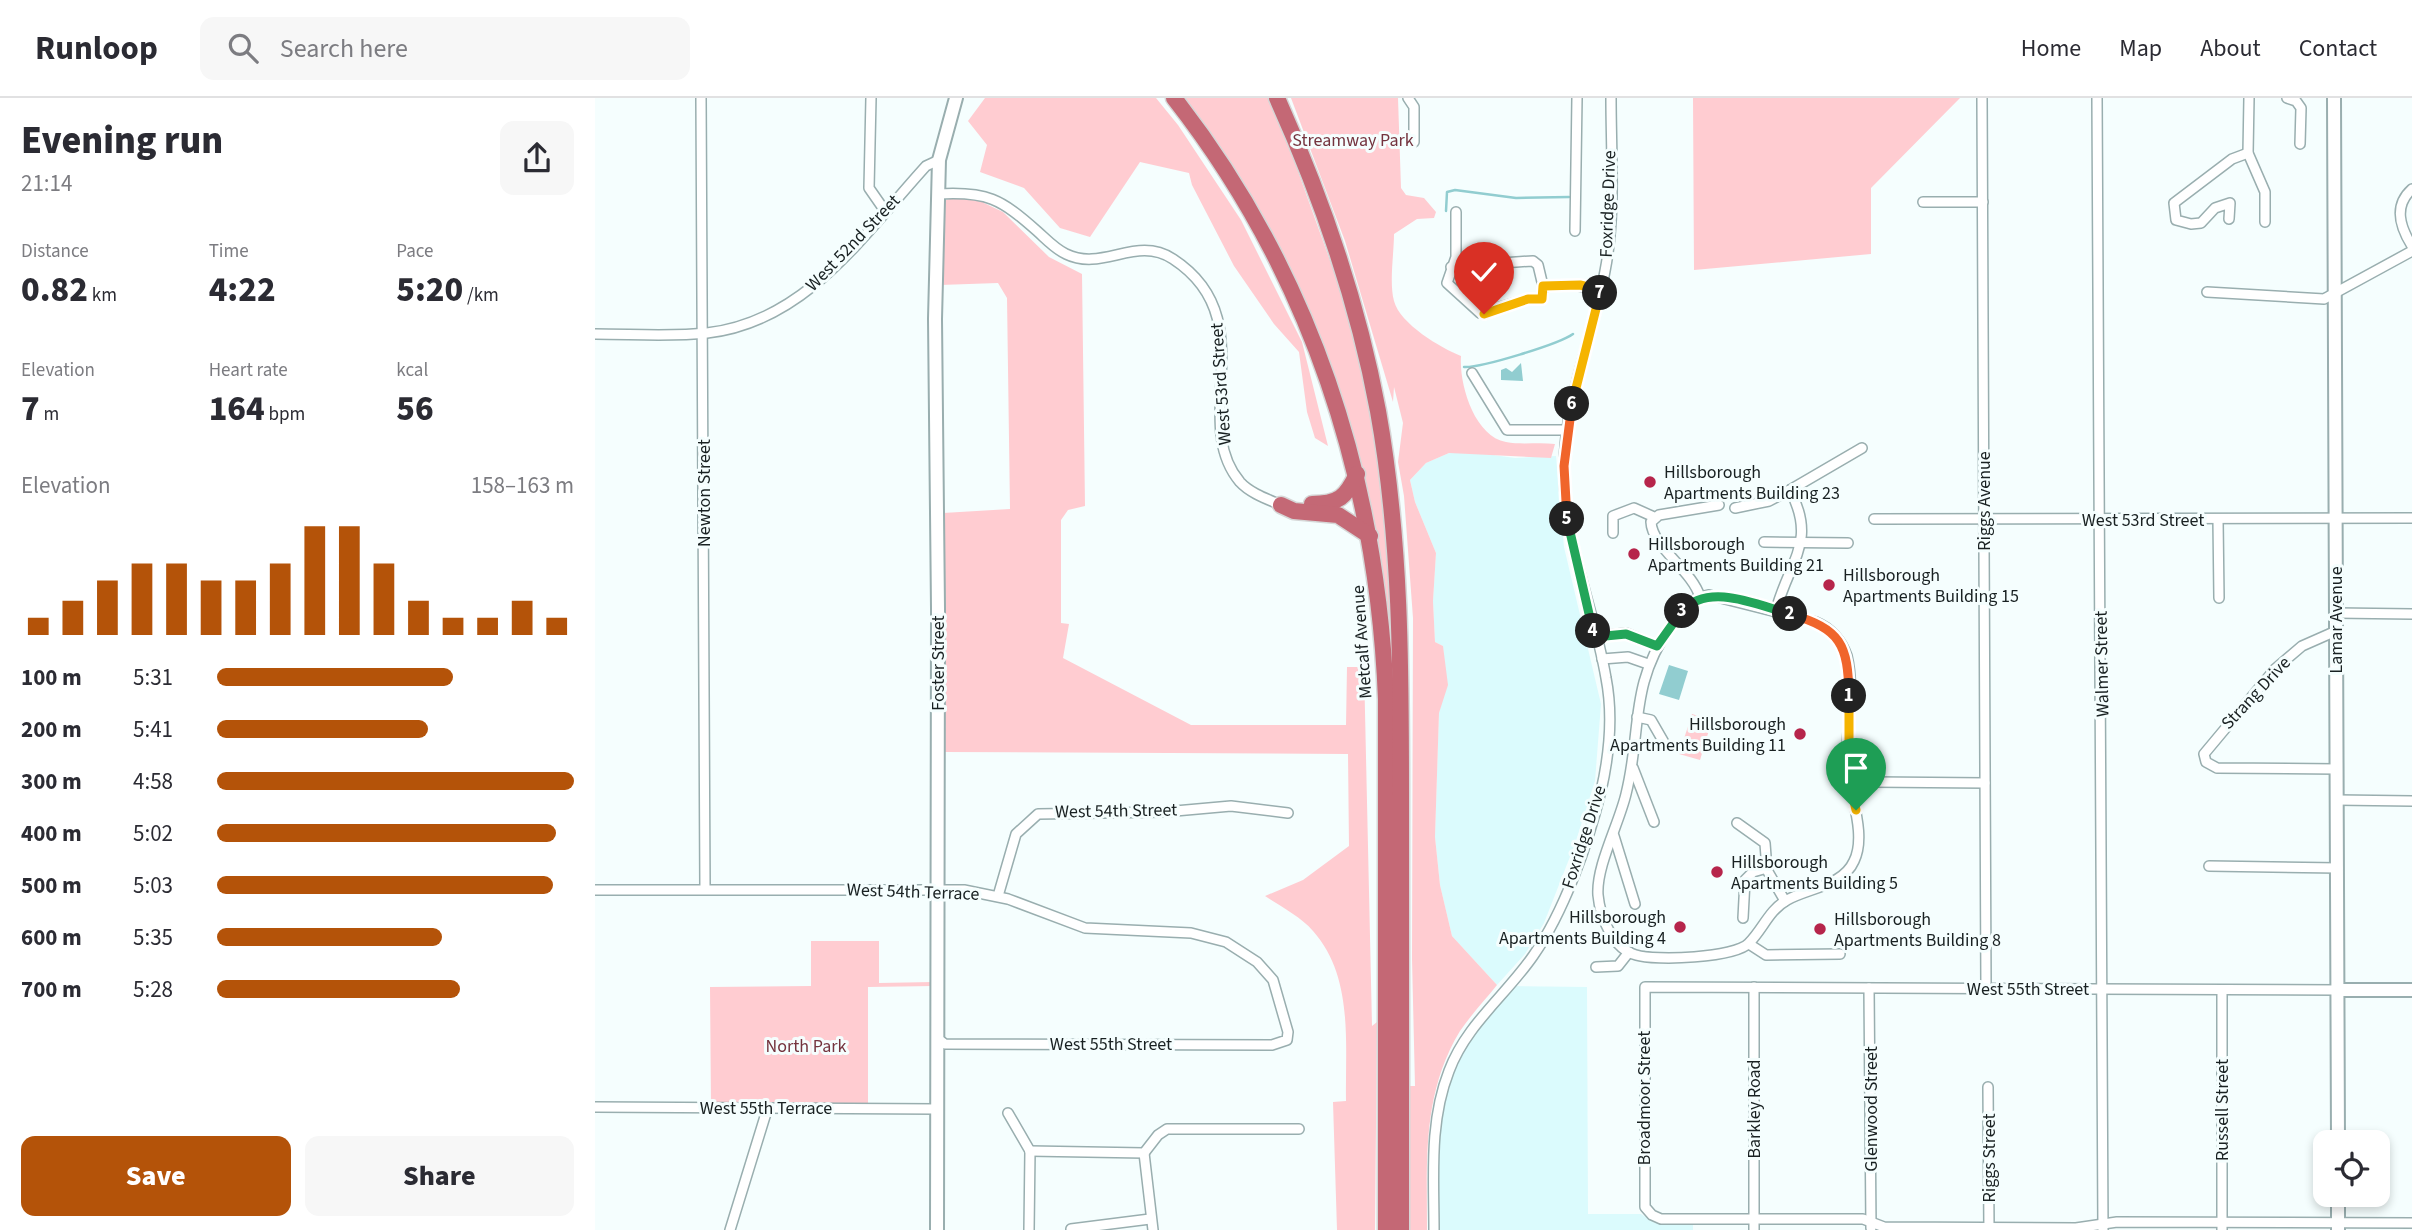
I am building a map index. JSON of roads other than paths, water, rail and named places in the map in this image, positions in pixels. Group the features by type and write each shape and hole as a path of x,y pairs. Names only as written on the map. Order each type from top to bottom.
{"highway":[{"name":"Metcalf Avenue","path":"1174,98 1234,183 1285,275 1329,382 1357,474 1370,536 1381,612 1386,699 1387,1230"},
{"name":"Metcalf Avenue","path":"1277,98 1327,222 1356,318 1378,411 1395,536 1401,640 1401,1230"},
{"path":"1281,505 1335,503 1347,494 1357,474"},
{"path":"1281,505 1294,511 1338,515 1370,536"},
{"path":"1386,1165 1394,1230"}],"street":[{"name":"Newton Street","path":"701,98 705,889"},
{"path":"870,98 869,188 885,211"},
{"name":"Foster Street","path":"937,1230 938,637 935,319 939,160 956,98"},
{"path":"1408,98 1414,107 1414,142"},
{"name":"Foxridge Drive","path":"1575,231 1577,98"},
{"name":"Foxridge Drive","path":"1434,1230 1435,1124 1449,1071 1470,1032 1545,938 1559,910 1596,811 1606,766 1607,687 1567,524 1564,466 1574,393 1601,290 1610,216 1611,98"},
{"name":"Riggs Avenue","path":"1982,98 1986,989"},
{"name":"Walmer Street","path":"2097,98 2104,1228"},
{"path":"2249,98 2248,153 2265,192 2265,222"},
{"path":"2287,98 2296,101 2301,108 2301,144"},
{"name":"Lamar Avenue","path":"2334,98 2338,1130"},
{"path":"2229,219 2230,203 2215,208 2201,223 2182,223 2176,220 2174,203 2232,159 2248,153"},
{"name":"West 52nd Street","path":"595,334 702,333 759,318 800,298 833,270 926,166 939,160"},
{"path":"2207,292 2322,299 2335,293 2412,249 2400,221 2399,211 2403,199 2412,189"},
{"name":"West 53rd Street","path":"938,194 994,197 1008,205 1059,250 1074,257 1096,260 1131,249 1147,249 1162,253 1185,268 1203,287 1219,323 1222,439 1230,465 1242,484 1281,505"},
{"path":"1923,202 1983,202"},
{"path":"1451,267 1489,267 1501,261 1533,261 1538,265 1543,286 1542,299 1528,299 1484,314 1447,283 1451,267 1456,257 1456,212"},
{"path":"1543,286 1580,285 1601,290"},
{"path":"1472,373 1507,430 1567,430"},
{"path":"1735,508 1769,501 1862,448"},
{"path":"1776,610 1786,576 1802,542 1802,515 1790,490"},
{"path":"1613,533 1613,516 1617,512 1634,508 1654,517 1719,505"},
{"path":"1596,967 1618,966 1629,952 1639,956 1720,956 1749,944 1771,912 1785,901 1838,879 1851,867 1857,853 1856,804 1849,779 1849,674 1843,648 1825,626 1776,610 1715,595 1700,597 1693,581 1653,531 1654,517"},
{"name":"West 53rd Street","path":"1874,519 2412,518"},
{"path":"2218,520 2219,598"},
{"path":"1764,542 1849,543"},
{"name":"Foxridge Drive","path":"1629,952 1611,933 1598,901 1600,874 1614,835 1632,767 1637,703 1648,664 1657,646 1684,608 1700,597"},
{"path":"2336,613 2412,614"},
{"name":"Strang Drive","path":"2336,631 2302,646 2281,663 2215,738 2206,750 2205,761 2219,768 2337,769"},
{"path":"1595,637 1626,634 1657,646"},
{"path":"1602,659 1628,657 1648,664"},
{"path":"1637,717 1651,720 1666,747"},
{"path":"1632,767 1654,822"},
{"path":"1874,782 1985,783"},
{"path":"2337,800 2412,801"},
{"name":"West 54th Street","path":"998,896 1016,834 1038,814 1164,812 1231,806 1288,813"},
{"path":"1737,823 1765,843 1767,868 1785,901"},
{"path":"1614,835 1635,904"},
{"path":"2210,866 2231,869 2338,868"},
{"path":"1743,918 1745,880 1753,872 1767,868"},
{"name":"West 54th Terrace","path":"595,890 964,890 998,896 1085,928 1192,933 1226,942 1257,962 1273,980 1288,1032 1287,1040"},
{"path":"1749,944 1763,955 1840,954"},
{"name":"West 55th Street","path":"1645,987 2412,989"},
{"name":"Broadmoor Street","path":"1645,987 1647,1210 1661,1219 1754,1219"},
{"name":"Barkley Road","path":"1754,987 1754,1230"},
{"name":"Glenwood Street","path":"1870,988 1871,1227"},
{"name":"Russell Street","path":"2222,990 2222,1226"},
{"name":"West 55th Street","path":"937,1038 945,1044 1272,1045 1287,1040"},
{"name":"Riggs Street","path":"1988,1087 1989,1229"},
{"name":"West 55th Terrace","path":"595,1107 936,1109"},
{"path":"730,1230 767,1110"},
{"path":"1008,1113 1030,1152 1030,1230"},
{"path":"1153,1230 1145,1153 1158,1135 1167,1129 1299,1129"},
{"path":"1030,1152 1145,1153"},
{"path":"2338,1207 2338,1227"},
{"path":"1071,1229 1150,1219"},
{"path":"1754,1219 1863,1219 1871,1227 1989,1229 2104,1228 2117,1222 2338,1227 2412,1223"}],"water":[{"path":"1521,363 1523,381 1501,380 1501,370 1506,368 1512,372"},
{"path":"1669,665 1688,671 1679,700 1659,694"}],"waterway":[{"path":"1446,211 1447,192 1455,190 1516,198 1569,197"},
{"path":"1464,367 1520,355 1573,334"}],"place":[{"name":"Hillsborough Apartments Building 23","path":"1650,482"},
{"name":"Hillsborough Apartments Building 21","path":"1634,554"},
{"name":"Hillsborough Apartments Building 15","path":"1829,585"},
{"name":"Hillsborough Apartments Building 11","path":"1800,734"},
{"name":"Hillsborough Apartments Building 5","path":"1717,872"},
{"name":"Hillsborough Apartments Building 4","path":"1680,927"},
{"name":"Hillsborough Apartments Building 8","path":"1820,929"}],"park label":[{"name":"Streamway Park","path":"1353,140"},
{"name":"North Park","path":"806,1046"}]}
